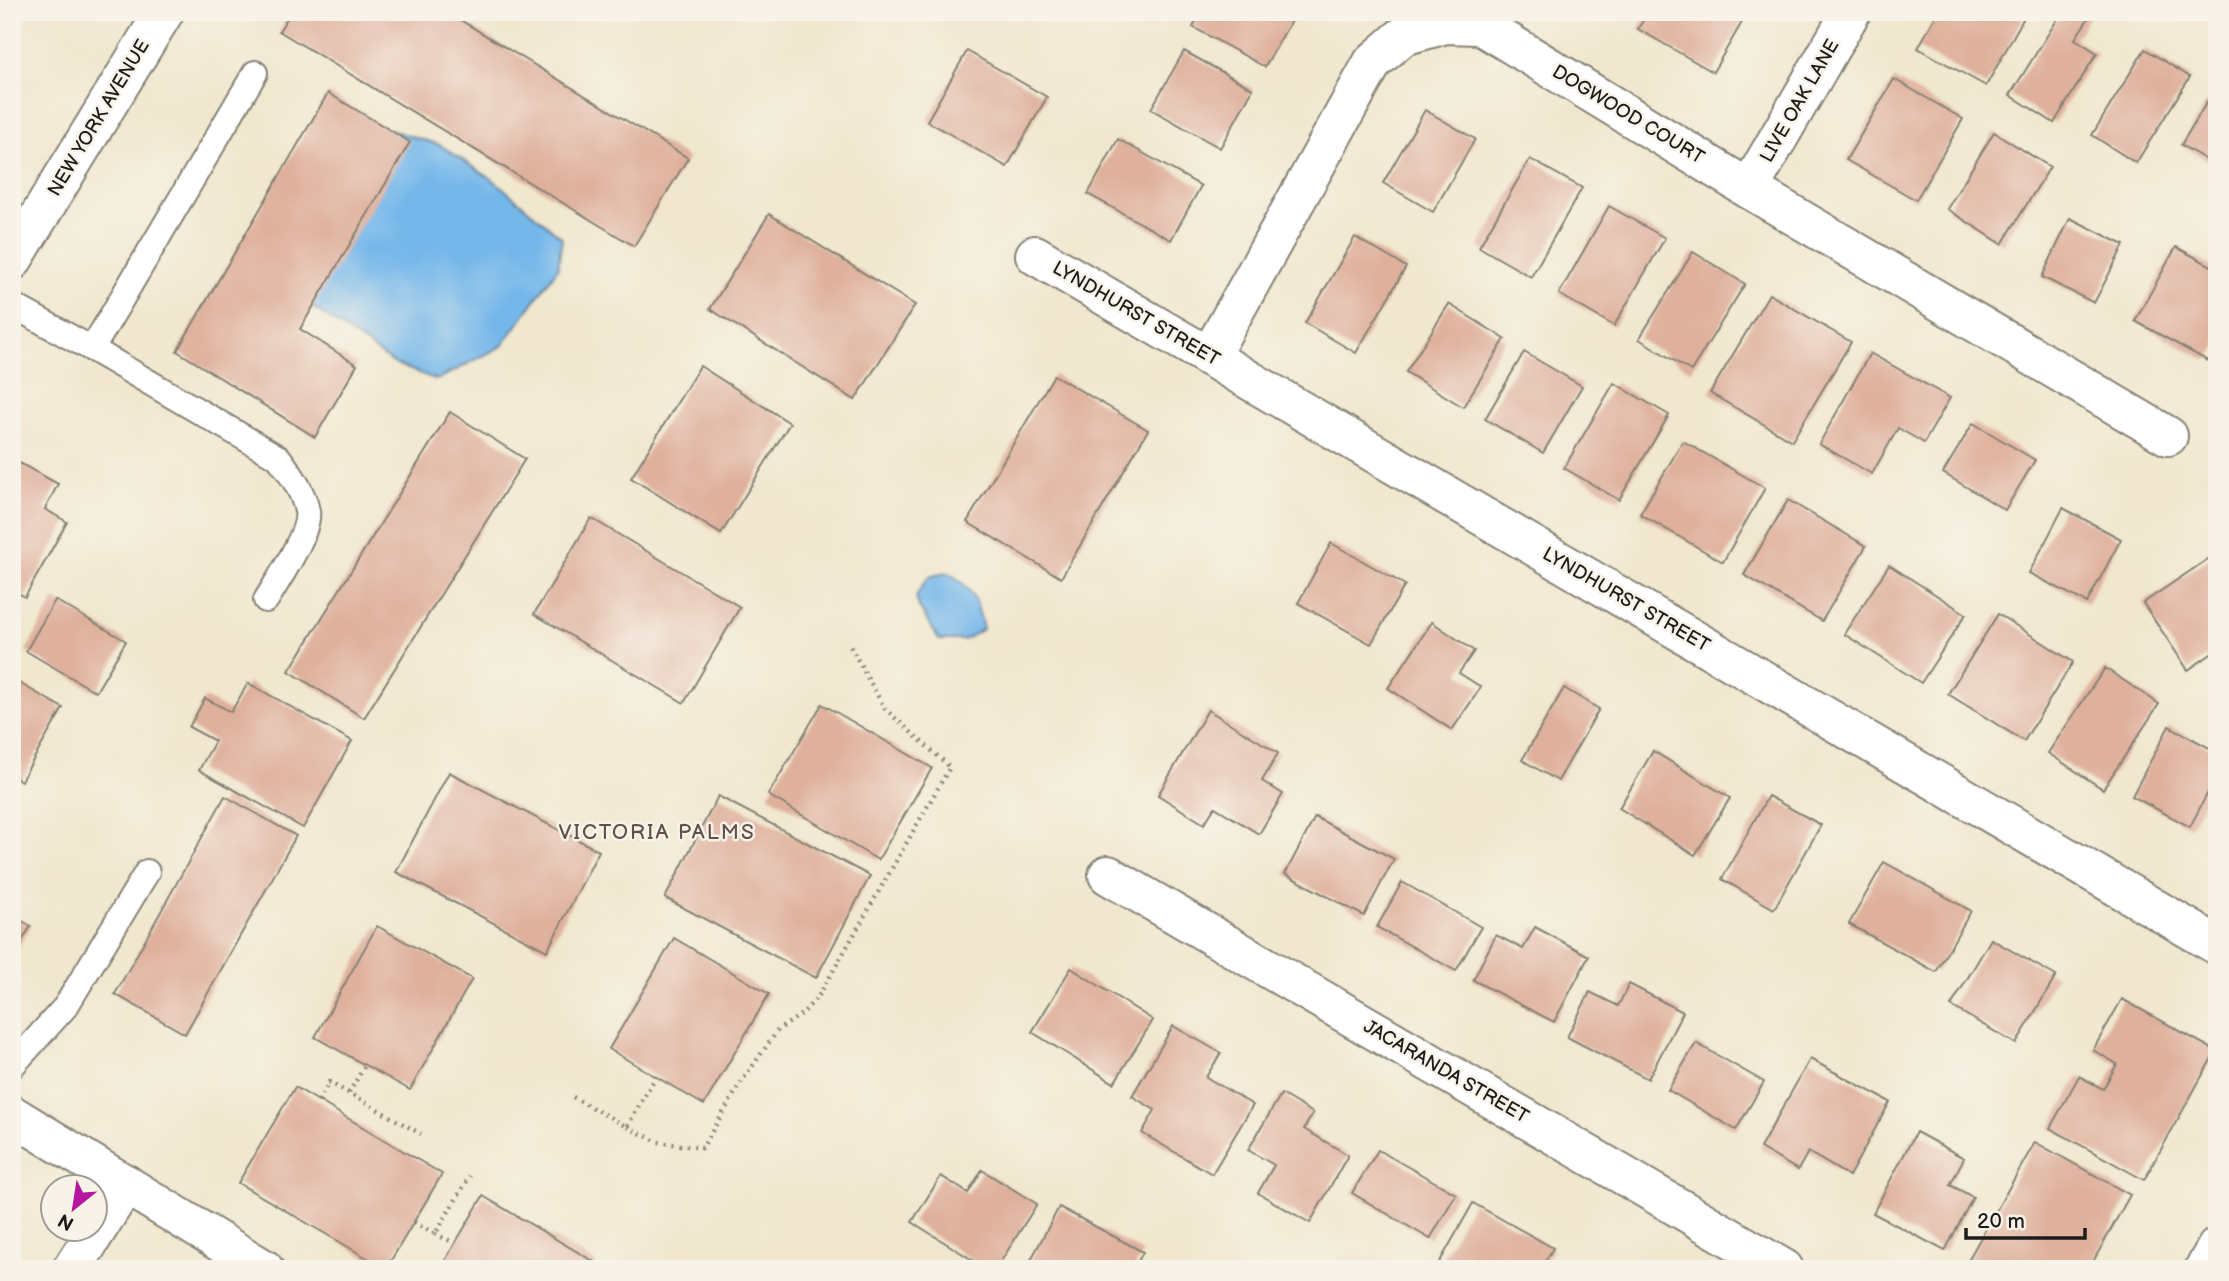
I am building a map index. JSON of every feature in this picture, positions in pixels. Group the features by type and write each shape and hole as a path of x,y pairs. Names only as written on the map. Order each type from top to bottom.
{"street":[{"name":"NEW YORK AVENUE","path":"12,261 164,12"},
{"name":"LIVE OAK LANE","path":"1749,189 1851,12"},
{"name":"DOGWOOD COURT","path":"1209,356 1373,62 1403,36 1446,24 1480,25 1749,189 2168,436"},
{"name":"LYNDHURST STREET","path":"1035,255 2217,945"},
{"name":"JACARANDA STREET","path":"1108,875 1784,1269"},
{"path":"12,1115 264,1269"},
{"path":"72,1269 125,1184"},
{"path":"2204,1269 2217,1247"}],"lane":[{"path":"92,349 255,73"},
{"path":"12,305 279,458 295,481 308,514 300,542 266,600"},
{"path":"12,1066 66,1006 147,872"}],"path":[{"path":"573,1097 639,1135 658,1142 702,1148 742,1081 778,1030 802,1014 820,994 950,767 885,709 850,646"},
{"path":"349,1093 365,1065"},
{"path":"627,1127 656,1076"},
{"path":"319,1101 329,1082 421,1134"},
{"path":"435,1234 470,1177"},
{"path":"414,1222 455,1243"}],"water":[{"path":"391,130 440,145 496,182 562,238 558,268 502,346 437,380 395,364 298,297 342,193"},
{"path":"949,573 969,590 981,619 983,629 964,640 939,640 916,597 928,578"}],"building":[{"path":"291,12 447,12 688,158 634,246 279,31"},
{"path":"1201,12 1296,12 1265,67 1193,27"},
{"path":"1648,12 1748,12 1713,72 1638,29"},
{"path":"1938,12 2027,12 1986,86 1918,48"},
{"path":"2062,12 2084,12 2090,16 2075,39 2097,53 2054,123 2010,95"},
{"path":"2145,49 2190,77 2136,163 2092,135"},
{"path":"967,51 1047,97 1007,167 927,121"},
{"path":"1184,51 1253,89 1220,148 1151,109"},
{"path":"1894,79 1963,119 1916,200 1846,160"},
{"path":"2217,85 2217,166 2181,145"},
{"path":"328,93 410,142 300,329 357,365 315,437 177,351"},
{"path":"1425,110 1475,139 1433,212 1383,183"},
{"path":"1994,132 2050,167 2002,244 1947,209"},
{"path":"1118,139 1201,186 1171,240 1088,194"},
{"path":"1530,159 1582,188 1531,277 1479,247"},
{"path":"1609,206 1665,238 1614,326 1559,294"},
{"path":"769,214 915,305 855,400 710,309"},
{"path":"2070,218 2124,245 2094,303 2042,277"},
{"path":"1355,237 1406,267 1356,353 1305,323"},
{"path":"2176,247 2217,269 2217,345 2208,361 2135,321"},
{"path":"1693,252 1745,284 1691,371 1639,339"},
{"path":"1769,294 1851,342 1792,441 1710,393"},
{"path":"1449,304 1505,339 1463,407 1406,372"},
{"path":"1524,352 1582,386 1543,453 1485,419"},
{"path":"1870,353 1950,398 1924,443 1898,428 1872,474 1819,444"},
{"path":"700,366 790,423 721,534 631,478"},
{"path":"1054,375 1148,430 1061,578 967,522"},
{"path":"1614,383 1669,415 1619,500 1564,468"},
{"path":"450,412 525,459 364,718 289,671"},
{"path":"1973,423 2035,460 2005,510 1943,473"},
{"path":"1683,441 1765,488 1723,562 1640,514"},
{"path":"14,460 58,484 45,509 67,522 25,597 12,590"},
{"path":"1788,500 1866,546 1822,621 1744,575"},
{"path":"2063,508 2121,539 2087,603 2029,573"},
{"path":"591,518 740,607 684,703 534,614"},
{"path":"1331,543 1405,585 1371,644 1298,603"},
{"path":"2217,553 2217,650 2188,670 2143,603"},
{"path":"1889,565 1966,614 1921,683 1844,634"},
{"path":"55,600 126,641 96,692 26,651"},
{"path":"1998,614 2073,662 2024,741 1948,694"},
{"path":"1432,622 1474,651 1459,673 1481,687 1452,730 1388,688"},
{"path":"2105,668 2159,704 2103,789 2048,753"},
{"path":"12,679 63,708 21,781 12,776"},
{"path":"248,683 352,741 303,828 199,770 215,741 189,727 205,698 231,712"},
{"path":"1564,688 1599,709 1558,781 1522,760"},
{"path":"822,704 932,768 878,860 768,795"},
{"path":"1208,710 1278,753 1262,781 1283,794 1259,834 1215,807 1204,824 1158,795"},
{"path":"2169,726 2217,752 2217,775 2190,827 2132,796"},
{"path":"1653,751 1730,798 1695,855 1619,808"},
{"path":"449,772 599,851 547,951 396,872"},
{"path":"225,796 296,836 185,1034 115,994"},
{"path":"718,796 870,876 816,978 665,898"},
{"path":"1768,796 1821,825 1774,909 1722,879"},
{"path":"1315,817 1394,859 1364,916 1285,874"},
{"path":"1884,862 1971,911 1936,972 1849,924"},
{"path":"1402,882 1481,927 1456,971 1377,927"},
{"path":"12,915 31,926 12,957"},
{"path":"377,926 472,979 410,1090 315,1037"},
{"path":"1535,927 1589,956 1554,1022 1473,980 1496,935 1523,949"},
{"path":"674,938 769,994 704,1105 609,1049"},
{"path":"1991,939 2056,976 2016,1044 1951,1006"},
{"path":"1071,968 1153,1020 1114,1083 1032,1032"},
{"path":"1629,984 1683,1012 1648,1079 1567,1037 1590,992 1618,1006"},
{"path":"2122,999 2216,1051 2144,1180 2050,1128 2079,1076 2103,1089 2117,1064 2093,1050"},
{"path":"1173,1026 1221,1053 1206,1077 1253,1105 1212,1174 1142,1133 1155,1110 1132,1096"},
{"path":"1696,1043 1764,1082 1736,1130 1668,1090"},
{"path":"1810,1059 1890,1102 1849,1176 1808,1152 1798,1170 1760,1148"},
{"path":"295,1087 442,1174 386,1269 238,1183"},
{"path":"1281,1094 1313,1113 1304,1129 1348,1155 1310,1223 1258,1193 1274,1165 1248,1150"},
{"path":"1916,1132 1964,1158 1950,1185 1973,1197 1945,1251 1873,1213"},
{"path":"2035,1142 2130,1195 2089,1269 1963,1269"},
{"path":"1378,1150 1456,1194 1430,1239 1352,1193"},
{"path":"982,1170 1037,1204 996,1269 987,1269 912,1222 941,1176 968,1193"},
{"path":"483,1196 596,1263 593,1269 440,1269"},
{"path":"1473,1203 1553,1248 1541,1269 1446,1269 1438,1265"},
{"path":"1059,1207 1143,1252 1134,1269 1026,1269"}],"district":[{"name":"VICTORIA PALMS","path":"657,832"}]}
